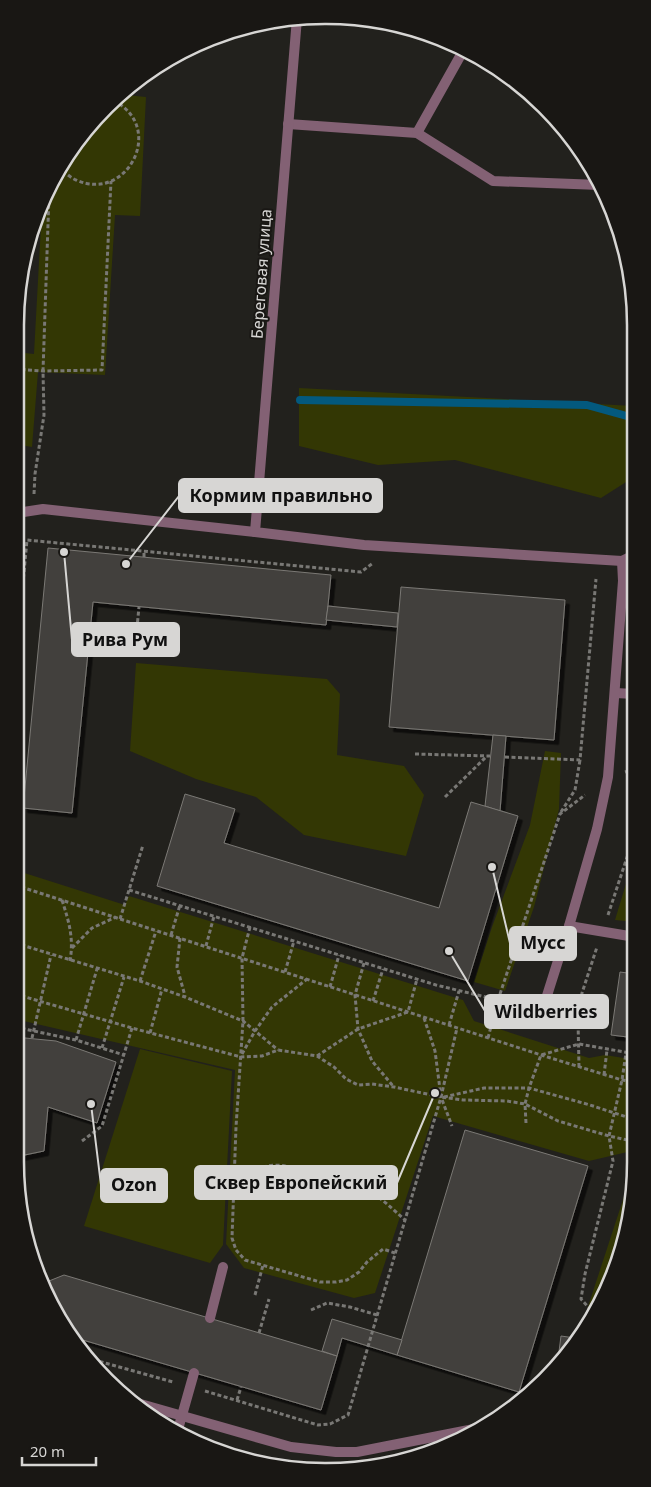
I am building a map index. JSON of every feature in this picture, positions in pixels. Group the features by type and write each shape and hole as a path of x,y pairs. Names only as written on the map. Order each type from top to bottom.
{"street":[{"name":"Береговая улица","path":"255,532 296,25"},
{"path":"417,133 460,55"},
{"path":"288,124 417,133 493,181 592,185"},
{"path":"24,513 43,509 364,545 622,561 627,558"},
{"path":"538,1024 597,829 608,777 623,581 622,561"},
{"path":"615,693 627,694"},
{"path":"569,926 627,936"},
{"path":"210,1318 222,1268"},
{"path":"179,1425 194,1373"},
{"path":"151,1407 292,1447 336,1452 357,1452 456,1433"}],"path":[{"path":"65,173 75,180 88,184 102,184 116,179 127,170 135,158 139,144 138,130 132,116 121,104"},
{"path":"24,370 102,370 111,181"},
{"path":"33,500 44,415 43,371 49,206"},
{"path":"24,572 27,540 360,572 375,561"},
{"path":"144,551 144,557"},
{"path":"488,1038 498,1000 560,814 575,790 580,760 596,579 623,581"},
{"path":"135,648 139,607"},
{"path":"415,754 488,756 445,796"},
{"path":"505,757 580,760"},
{"path":"560,814 608,777 627,771"},
{"path":"72,948 92,928 118,918 143,845"},
{"path":"24,888 540,1055 627,1081"},
{"path":"128,890 382,969 498,1000"},
{"path":"62,900 70,925 72,948 70,961"},
{"path":"171,935 180,905"},
{"path":"206,946 214,916"},
{"path":"250,927 242,958 243,1021 236,1127 232,1238 236,1250 245,1260 320,1282 347,1280 359,1272 367,1262 383,1250 396,1252"},
{"path":"140,981 156,930"},
{"path":"180,938 177,967 185,997"},
{"path":"285,972 294,941"},
{"path":"24,946 140,981 185,997 243,1021 278,1050"},
{"path":"32,1038 51,955"},
{"path":"330,987 339,955"},
{"path":"364,963 355,995 358,1029 372,1061 394,1087"},
{"path":"76,1040 97,969"},
{"path":"373,1001 382,969"},
{"path":"102,1048 124,976"},
{"path":"241,1057 255,1031 272,1007 306,979"},
{"path":"408,1012 417,979"},
{"path":"150,1033 162,989"},
{"path":"449,1025 459,991"},
{"path":"24,997 241,1057 262,1056 278,1050 317,1056 334,1067 346,1079 358,1085 372,1084 394,1087 463,1100 507,1101 525,1104 558,1121 627,1140"},
{"path":"317,1056 358,1029 408,1012"},
{"path":"424,1017 435,1050 441,1097 452,1126"},
{"path":"82,1141 102,1126 132,1028"},
{"path":"101,1362 318,1425 330,1424 348,1415 441,1097 457,1028"},
{"path":"24,1029 76,1040 124,1055"},
{"path":"540,1055 579,1044 626,1053 622,1080 608,1136 613,1161 585,1274 581,1299 589,1308"},
{"path":"604,1075 607,1050"},
{"path":"526,1123 525,1104 540,1055"},
{"path":"441,1097 484,1088 529,1088 590,1104 627,1117"},
{"path":"234,1182 248,1173 281,1164 304,1173 316,1181 356,1184 384,1202 405,1220"},
{"path":"255,1295 262,1265"},
{"path":"258,1332 269,1299"},
{"path":"311,1310 327,1303 350,1307 377,1316"},
{"path":"237,1400 241,1387"}],"green space":[{"path":"131,96 146,97 140,216 115,215 105,375 38,372 32,447 24,446 24,353 34,354 41,226 47,210 64,175 75,158 112,112"},
{"path":"299,388 627,406 627,481 601,498 455,460 378,465 299,446"},
{"path":"136,663 327,679 340,694 337,755 404,766 424,795 406,856 304,835 256,797 196,779 130,751"},
{"path":"545,751 561,753 559,809 534,907 505,991 474,982 492,927 530,825"},
{"path":"24,873 125,905 129,896 463,1000 474,1021 589,1058 605,1055 627,1059 627,1152 589,1161 433,1116 375,1293 354,1298 244,1268 226,1244 235,1070 24,1021"},
{"path":"627,880 627,921 615,920"},
{"path":"140,1049 232,1071 223,1245 210,1263 84,1226"},
{"path":"626,1190 617,1240 604,1277 585,1314"}],"building":[{"path":"48,548 331,575 326,625 93,602 72,813 24,808"},
{"path":"401,587 565,600 554,740 389,727"},
{"path":"328,606 398,613 397,627 326,620"},
{"path":"493,735 506,736 500,811 485,806"},
{"path":"185,794 235,809 224,843 439,908 471,802 518,816 468,981 157,886"},
{"path":"620,972 627,973 627,1037 611,1035"},
{"path":"24,1038 56,1041 116,1062 97,1123 48,1107 44,1151 24,1155"},
{"path":"465,1130 588,1166 519,1392 397,1355"},
{"path":"64,1275 337,1356 321,1410 83,1340 64,1312 49,1281"},
{"path":"332,1319 402,1340 397,1355 342,1338 337,1356 322,1351"},
{"path":"561,1336 570,1337 565,1345 559,1352"}],"waterway":[{"path":"300,400 587,405 627,416"}],"place":[{"name":"Рива Рум","path":"64,552"},
{"name":"Кормим правильно","path":"126,564"},
{"name":"Мусс","path":"492,867"},
{"name":"Wildberries","path":"449,951"},
{"name":"Сквер Европейский","path":"435,1093"},
{"name":"Ozon","path":"91,1104"}]}
